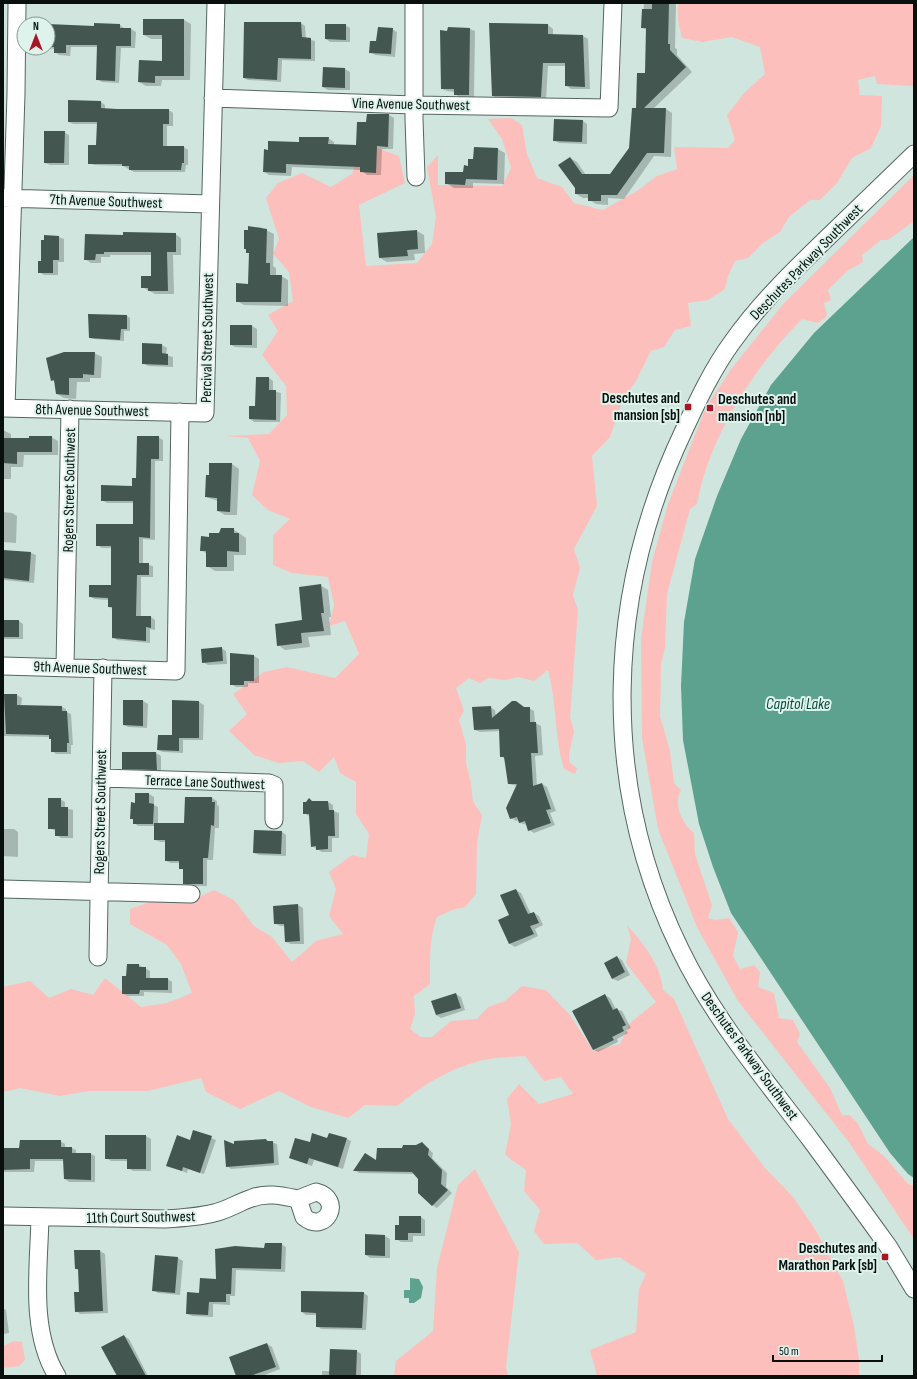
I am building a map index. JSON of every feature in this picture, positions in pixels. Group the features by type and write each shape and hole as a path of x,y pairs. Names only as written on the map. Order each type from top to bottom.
{"street":[{"path":"5,408 8,199 17,3"},
{"path":"212,3 219,3"},
{"path":"414,3 416,177"},
{"name":"Vine Avenue Southwest","path":"213,98 414,105 609,108 613,3"},
{"name":"Percival Street Southwest","path":"176,671 180,412 205,413 216,4"},
{"name":"Deschutes Parkway Southwest","path":"914,154 792,272 761,305 732,342 694,409 672,455 655,498 633,576 622,672 621,726 628,784 641,846 658,897 680,950 710,1005 888,1246 914,1289"},
{"name":"7th Avenue Southwest","path":"8,199 210,204"},
{"name":"8th Avenue Southwest","path":"5,408 180,412"},
{"name":"Rogers Street Southwest","path":"65,667 70,409"},
{"name":"9th Avenue Southwest","path":"3,666 176,671"},
{"name":"Rogers Street Southwest","path":"98,957 103,668"},
{"name":"Terrace Lane Southwest","path":"101,778 270,783 274,785 274,820"},
{"path":"3,889 191,894"},
{"name":"11th Court Southwest","path":"3,1216 165,1219 191,1218 215,1213 253,1197 275,1195 298,1199"},
{"path":"40,1217 38,1312 44,1347 57,1376"}],"shaded area":[{"path":"678,3 914,3 913,86 877,84 875,76 858,80 860,95 882,96 881,126 871,148 852,158 837,183 820,200 810,200 789,217 780,232 763,243 748,258 735,261 728,276 725,289 708,300 688,303 691,326 675,330 664,347 651,351 637,379 622,402 610,437 592,456 597,506 574,549 580,568 573,595 578,610 570,717 574,731 569,754 569,762 577,768 575,774 564,769 548,670 534,681 518,677 505,680 489,678 480,683 469,678 456,688 464,711 459,720 466,744 466,763 471,783 473,802 482,815 477,843 476,894 465,907 452,910 437,917 431,942 430,984 414,996 415,1014 410,1029 421,1037 432,1037 451,1021 477,1019 488,1007 505,1001 522,986 546,990 570,1015 593,1051 620,1044 630,1023 656,1002 626,963 631,939 627,925 645,947 655,963 662,981 663,990 674,999 728,1119 765,1168 793,1197 815,1229 843,1281 854,1326 859,1360 859,1376 597,1376 590,1350 636,1332 639,1289 646,1274 619,1257 596,1260 577,1243 544,1244 534,1231 540,1210 524,1191 526,1170 505,1155 511,1124 507,1099 519,1084 539,1104 573,1094 561,1077 544,1081 525,1056 493,1058 471,1063 437,1078 397,1106 365,1105 348,1118 311,1107 279,1091 240,1109 206,1092 201,1078 148,1091 89,1091 60,1096 20,1088 3,1092 3,987 30,981 49,998 71,989 93,995 105,978 141,1007 167,1003 192,993 181,964 167,945 130,924 130,909 156,900 189,902 214,890 234,900 254,926 272,937 292,962 316,941 343,934 329,916 336,889 329,872 352,855 366,858 369,834 356,814 356,782 340,773 334,757 319,772 303,761 279,763 254,755 229,731 247,714 233,694 264,672 287,667 335,678 359,654 345,621 329,626 334,605 328,577 292,573 273,565 273,535 290,519 268,510 252,495 260,461 248,438 226,436 269,434 287,415 286,386 262,355 278,331 268,315 293,301 289,272 273,254 279,239 266,198 278,183 302,173 331,187 352,174 364,143 399,156 405,183 359,205 366,266 417,263 432,244 436,217 427,167 438,155 438,185 502,186 511,168 502,139 488,119 511,118 522,125 527,154 537,178 562,187 574,203 603,210 637,191 657,176 677,169 674,147 728,148 735,140 727,115 745,92 765,74 760,47 732,37 702,42 682,38 678,20"},
{"path":"914,175 914,221 888,240 881,240 862,255 863,262 847,271 828,290 831,300 824,303 827,316 818,323 802,319 784,338 751,381 736,404 723,429 703,479 697,504 690,509 667,594 665,648 661,664 660,716 670,751 674,783 681,790 678,807 686,824 694,833 695,854 712,905 708,918 715,920 729,918 738,932 733,956 740,969 754,965 760,972 758,987 774,993 779,1018 793,1020 800,1034 797,1042 830,1088 842,1115 850,1115 858,1124 868,1144 884,1156 908,1184 914,1186 914,1239 848,1141 738,1001 697,927 658,829 642,738 641,639 652,562 668,504 706,407 732,368 784,303"},
{"path":"475,1169 519,1252 506,1367 508,1376 394,1376 396,1361 433,1331 437,1268 458,1185"},
{"path":"14,1341 22,1342 25,1360 19,1366 3,1368 3,1346"}],"water":[{"name":"Capitol Lake","path":"914,237 914,1178 908,1174 890,1153 731,913 713,867 699,824 683,740 681,686 684,622 695,559 717,496 741,439 771,385 814,333"},
{"path":"410,1278 419,1279 423,1287 421,1298 414,1303 409,1303 409,1298 404,1298 404,1290 410,1290"}],"building":[{"path":"652,3 669,3 668,44 670,44 670,50 686,67 644,108 666,108 664,153 647,153 617,195 601,195 601,201 588,201 588,194 575,194 575,188 558,165 570,157 582,174 610,174 629,148 632,108 636,108 637,73 645,73 646,28 641,28 642,9 652,9"},
{"path":"143,19 184,19 184,76 155,76 155,83 138,82 139,60 162,61 162,35 143,35"},
{"path":"244,22 301,22 302,37 311,38 311,59 278,58 277,80 243,78"},
{"path":"94,23 120,24 120,28 131,28 131,46 116,46 115,81 96,80 97,45 66,45 66,53 56,53 56,24 94,26"},
{"path":"489,23 548,24 548,34 583,35 585,87 565,86 565,63 543,63 541,97 492,96"},
{"path":"325,24 346,24 346,40 325,39"},
{"path":"378,27 393,28 391,54 369,53 370,41 376,41"},
{"path":"448,27 470,28 469,95 454,95 454,89 441,89 440,30 447,31"},
{"path":"323,67 345,68 345,88 322,87"},
{"path":"68,100 101,101 101,108 169,109 169,124 163,124 163,146 184,146 184,163 182,163 181,170 129,170 129,166 122,166 122,164 88,164 88,145 96,145 97,122 68,122"},
{"path":"367,114 389,114 388,147 377,146 376,173 360,172 360,167 286,164 286,173 263,172 264,149 268,150 268,141 299,142 299,137 329,137 328,144 356,145 357,122 366,122"},
{"path":"554,119 583,120 582,142 553,141"},
{"path":"44,131 65,131 64,163 44,163"},
{"path":"474,147 498,148 497,180 466,179 465,185 445,184 445,172 463,172 464,165 468,166 468,159 473,159"},
{"path":"248,226 267,229 266,263 270,263 270,275 282,275 281,302 236,302 236,283 248,284 249,253 246,253 246,249 244,249 244,230 248,230"},
{"path":"417,230 418,249 407,250 408,256 379,258 377,233"},
{"path":"123,232 176,233 176,252 167,252 168,291 148,291 148,288 141,288 141,276 151,276 151,252 104,252 104,254 96,254 95,260 84,260 85,234 123,235"},
{"path":"44,235 59,236 59,260 53,260 53,273 38,273 38,261 41,261 41,240 44,240"},
{"path":"88,314 127,315 127,329 121,329 120,340 89,338"},
{"path":"230,325 252,325 252,345 230,345"},
{"path":"142,343 162,344 162,353 168,354 168,365 142,364"},
{"path":"64,352 95,352 94,375 83,374 83,378 69,378 69,395 56,394 54,380 51,381 46,358"},
{"path":"256,377 269,377 269,390 276,390 276,420 249,419 249,406 255,406"},
{"path":"29,436 52,436 52,452 17,452 17,464 3,463 3,438 29,438"},
{"path":"137,436 159,436 159,459 151,459 150,538 139,537 139,563 149,563 149,575 137,575 136,616 151,616 151,628 146,627 146,641 112,638 112,607 108,607 108,598 89,597 89,585 111,585 111,546 96,546 96,524 133,524 133,501 101,501 101,485 132,486 132,478 136,478"},
{"path":"209,463 232,463 230,512 217,511 217,498 205,497 206,475 209,475"},
{"path":"221,528 234,528 234,533 239,533 239,552 227,551 227,567 206,567 206,551 200,551 201,536 209,537 209,533 219,533"},
{"path":"3,550 31,552 29,581 3,578"},
{"path":"321,584 324,613 321,613 324,631 301,633 302,643 277,646 275,624 302,620 299,587"},
{"path":"3,620 19,620 19,637 3,637"},
{"path":"222,647 223,661 202,663 201,649"},
{"path":"230,653 254,655 254,681 244,681 244,685 230,685"},
{"path":"4,694 17,694 17,705 62,706 62,711 67,711 69,743 67,743 67,752 51,752 51,739 49,739 49,735 6,734"},
{"path":"123,700 143,700 143,726 123,725"},
{"path":"172,700 199,701 199,738 179,738 179,751 157,750 158,735 172,735"},
{"path":"512,701 516,701 524,707 530,707 530,722 536,722 538,753 531,753 533,786 542,783 551,809 546,810 551,823 528,831 525,821 519,823 517,817 510,819 506,808 517,784 508,784 504,757 500,757 499,729 474,730 472,707 491,706 492,718"},
{"path":"122,752 156,752 157,770 122,769"},
{"path":"135,793 149,793 149,803 154,804 153,824 133,824 133,819 130,819 131,802 135,803"},
{"path":"185,797 212,797 212,802 215,802 214,826 211,825 208,858 203,858 203,884 183,884 183,869 179,869 179,861 165,861 165,840 154,840 154,823 184,823"},
{"path":"48,798 61,798 61,807 68,807 68,836 55,836 55,829 48,829"},
{"path":"309,798 312,801 328,801 329,810 334,810 335,836 328,836 328,849 316,850 316,846 311,847 309,814 303,814 303,802 306,802"},
{"path":"254,830 282,831 281,854 253,853"},
{"path":"516,889 528,914 534,912 539,923 530,926 534,934 509,944 498,920 509,915 500,895"},
{"path":"298,904 300,941 285,942 284,924 274,924 273,906"},
{"path":"617,956 625,972 612,979 604,963"},
{"path":"127,964 139,964 139,967 146,967 146,978 168,978 168,990 140,990 139,994 122,994 122,976 126,976"},
{"path":"456,993 461,1008 436,1015 431,1001"},
{"path":"605,994 613,1010 617,1008 626,1025 622,1027 624,1031 612,1037 614,1040 593,1050 572,1011"},
{"path":"193,1130 212,1136 200,1173 183,1167 182,1171 166,1166 177,1135 190,1140"},
{"path":"312,1133 327,1138 329,1133 347,1138 338,1167 309,1158 307,1164 289,1158 295,1138 310,1142"},
{"path":"105,1135 146,1135 146,1169 127,1169 127,1159 105,1159"},
{"path":"266,1139 267,1141 273,1141 274,1163 226,1167 224,1140 234,1144 234,1141"},
{"path":"20,1140 61,1140 61,1147 72,1147 72,1153 91,1153 91,1180 64,1179 63,1159 30,1159 30,1169 3,1170 3,1148 19,1148"},
{"path":"422,1142 429,1149 428,1155 442,1170 441,1184 448,1190 432,1206 418,1193 418,1179 412,1172 353,1171 365,1153 376,1160 377,1148 402,1148 403,1145 416,1145"},
{"path":"399,1216 421,1216 421,1233 408,1233 408,1240 395,1240 395,1225 399,1225"},
{"path":"365,1234 385,1235 385,1256 365,1255"},
{"path":"265,1243 282,1243 281,1269 232,1268 231,1294 226,1294 226,1302 209,1302 208,1315 186,1314 187,1292 199,1293 200,1278 216,1279 215,1249 235,1246 264,1248"},
{"path":"74,1250 100,1250 103,1311 75,1312 74,1292 79,1292 78,1269 75,1269"},
{"path":"155,1255 178,1257 175,1293 152,1291"},
{"path":"301,1291 364,1292 362,1328 316,1327 316,1313 301,1312"},
{"path":"124,1335 146,1376 117,1376 101,1347"},
{"path":"267,1343 276,1367 250,1376 236,1376 229,1357"},
{"path":"330,1349 357,1350 356,1376 329,1376"}],"place":[{"name":"Deschutes and mansion [sb]","path":"688,407"},
{"name":"Deschutes and mansion [nb]","path":"710,408"},
{"name":"Deschutes and Marathon Park [sb]","path":"885,1257"}]}
